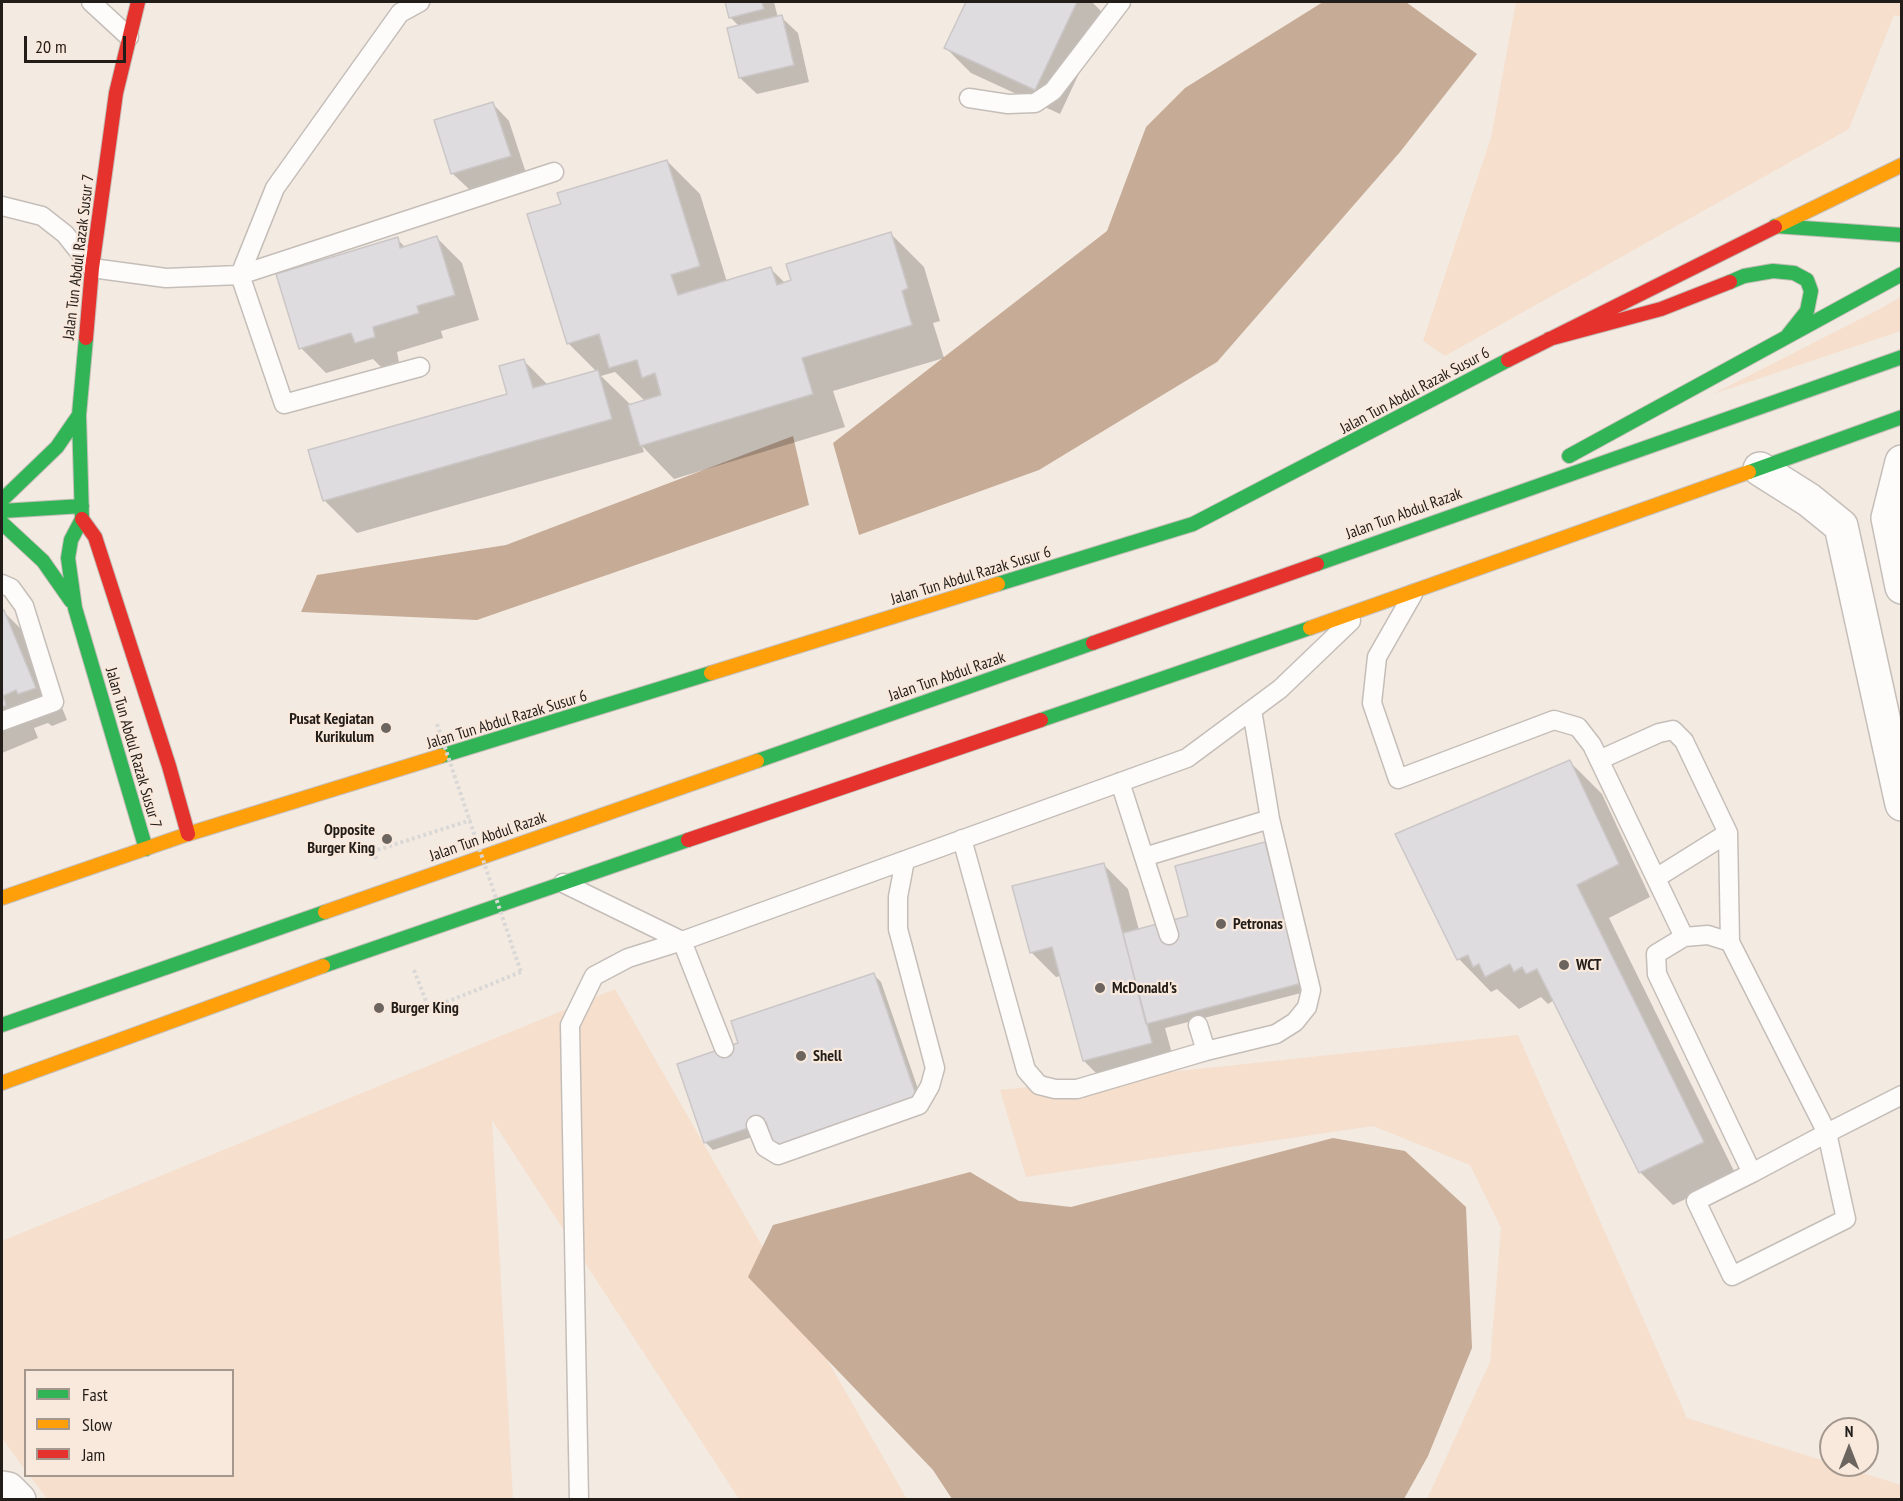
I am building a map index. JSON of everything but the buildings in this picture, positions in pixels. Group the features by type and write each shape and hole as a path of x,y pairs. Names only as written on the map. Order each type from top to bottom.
{"main road":[{"name":"Jalan Tun Abdul Razak Susur 7","path":"138,2 116,93 92,268 79,416 82,512 71,540 69,558 75,608 146,849"},
{"name":"Jalan Tun Abdul Razak Susur 6","path":"2,898 188,834 1192,524 1549,339 1902,165"},
{"path":"1775,226 1902,235"},
{"path":"1549,339 1661,309 1744,276 1773,272 1794,273 1807,280 1811,291 1807,311 1785,339"},
{"path":"1485,502 1902,274"},
{"name":"Jalan Tun Abdul Razak","path":"2,1025 1008,674 1485,502 1902,357"},
{"path":"2,500 57,447 79,416"},
{"path":"2,1083 562,883 1414,593 1902,417"},
{"path":"2,511 82,512"},
{"name":"Jalan Tun Abdul Razak Susur 7","path":"82,512 95,537 188,834"},
{"path":"2,522 44,561 75,608"}],"street":[{"path":"1902,462 1887,518 1902,587"},
{"path":"1760,469 1809,500 1842,526 1902,804"},
{"path":"2,1488 8,1489 19,1500"}],"lane":[{"path":"91,2 129,37"},
{"path":"420,2 400,13 275,188 240,275 284,404 420,367"},
{"path":"969,98 1008,104 1035,103 1053,91 1121,2"},
{"path":"2,206 42,216 64,234 92,268 166,278 240,275 554,171"},
{"path":"2,584 11,588 24,606 54,702 2,721"},
{"path":"1414,593 1377,657 1372,703 1398,778 1554,720 1578,727 1599,760 1683,937"},
{"path":"579,1500 570,1025 594,976 628,958 682,941 1187,758 1280,689 1361,611"},
{"path":"962,840 1026,1070 1039,1084 1055,1089 1077,1089 1206,1051 1276,1034 1295,1022 1307,1007 1311,990 1270,819 1252,710"},
{"path":"1599,760 1659,733 1673,730 1684,741 1728,833 1730,942 1827,1133 1846,1219 1732,1276 1696,1202 1827,1133 1902,1095"},
{"path":"1120,782 1169,936"},
{"path":"1144,857 1270,819"},
{"path":"1656,878 1728,833"},
{"path":"756,1125 765,1147 778,1155 919,1106 930,1086 934,1068 898,929 898,897 905,860"},
{"path":"562,883 682,941 724,1048"},
{"path":"1730,942 1708,935 1683,937 1656,954 1657,974 1752,1173"},
{"path":"1198,1025 1206,1051"}],"path":[{"path":"402,939 429,1010 521,972 437,724"},
{"path":"374,851 471,820"}],"shaded area":[{"path":"1323,2 1406,2 1477,54 1400,152 1217,362 1039,470 859,535 833,443 1107,231 1146,127 1185,88"},
{"path":"1516,2 1901,2 1902,17 1894,15 1849,129 1445,356 1423,341 1491,138"},
{"path":"1901,297 1901,331 1713,394 1874,312"},
{"path":"793,436 809,505 477,620 301,612 317,575 506,545"},
{"path":"615,989 907,1499 739,1499 492,1120 513,1499 48,1500 31,1477 234,1477 234,1369 24,1369 24,1469 2,1438 2,1241"},
{"path":"1518,1035 1687,1418 1819,1459 1819,1477 1875,1477 1901,1485 1901,1499 1427,1499 1490,1362 1501,1228 1470,1165 1373,1126 1026,1177 1000,1090"},
{"path":"1333,1138 1405,1151 1466,1207 1472,1348 1428,1456 1404,1499 952,1499 933,1470 748,1277 773,1225 970,1172 1019,1201 1071,1207"}],"traffic: fast":[{"path":"1775,226 1902,235"},
{"path":"1730,282 1744,276 1773,271 1794,273 1807,280 1811,291 1807,311 1788,335"},
{"path":"1569,456 1902,274"},
{"path":"86,338 79,415 82,519 71,540 68,558 75,608 146,849"},
{"path":"1317,564 1902,357"},
{"path":"998,584 1193,524 1508,360"},
{"path":"2,500 57,447 79,415"},
{"path":"1749,472 1902,417"},
{"path":"2,511 82,506"},
{"path":"2,523 43,561 71,601"},
{"path":"1041,720 1310,628"},
{"path":"757,761 1093,643"},
{"path":"441,756 711,673"},
{"path":"323,966 688,840"},
{"path":"2,1025 325,912"}],"traffic: slow":[{"path":"1775,227 1902,165"},
{"path":"1310,628 1749,472"},
{"path":"711,673 998,584"},
{"path":"2,898 188,834 441,756"},
{"path":"325,912 757,761"},
{"path":"2,1083 323,966"}],"traffic: jam":[{"path":"86,338 92,268 116,93 138,2"},
{"path":"1508,360 1775,227"},
{"path":"1549,339 1661,309 1730,282"},
{"path":"82,519 95,537 169,766 188,834"},
{"path":"1093,643 1317,564"},
{"path":"688,840 1041,720"}],"place":[{"name":"Pusat Kegiatan Kurikulum","path":"386,728"},
{"name":"Opposite Burger King","path":"387,839"},
{"name":"Petronas","path":"1221,924"},
{"name":"WCT","path":"1564,965"},
{"name":"McDonald's","path":"1100,988"},
{"name":"Burger King","path":"379,1008"},
{"name":"Shell","path":"801,1056"}]}
